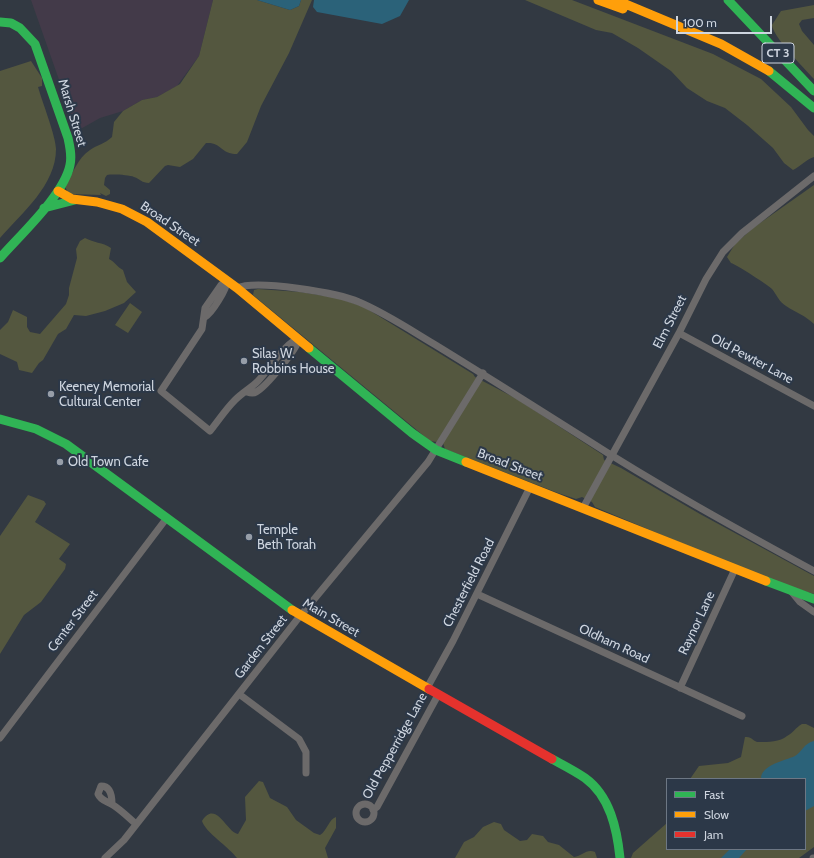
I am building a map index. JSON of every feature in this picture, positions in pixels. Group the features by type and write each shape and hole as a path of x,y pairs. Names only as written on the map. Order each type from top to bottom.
{"main road":[{"path":"598,0 621,9 644,11"},
{"name":"CT 3","path":"616,0 701,34 744,55 779,78 814,108"},
{"name":"CT 3","path":"728,0 814,91"},
{"name":"Marsh Street","path":"0,22 19,26 32,40 64,124 71,158 68,174 58,191 0,258"},
{"name":"Broad Street","path":"58,191 69,198 105,204 134,214 158,229 237,288 412,433 436,450 791,591 814,598"},
{"path":"44,208 78,200"},
{"name":"Main Street","path":"0,419 36,429 62,441 166,519 300,616 575,772 601,792 611,812 620,858"}],"street":[{"name":"Elm Street","path":"583,508 679,333 706,279 723,252 742,233 814,176"},
{"path":"227,281 221,285 205,308 205,317 199,334 161,391 210,431 236,400 247,392 248,388 258,380 291,344 299,339"},
{"path":"237,288 246,285 261,285 306,290 347,297 384,314 482,373 695,507 814,571"},
{"name":"Old Pewter Lane","path":"679,333 814,406"},
{"name":"Garden Street","path":"104,858 116,849 300,616 422,470 436,450 482,373"},
{"name":"Chesterfield Road","path":"427,688 477,594 530,487"},
{"name":"Center Street","path":"0,738 166,519"},
{"name":"Raynor Lane","path":"680,688 736,569"},
{"path":"791,591 800,602 814,612"},
{"name":"Oldham Road","path":"477,594 742,716"},
{"path":"239,694 299,739 306,752 306,773"},
{"name":"Old Pepperridge Lane","path":"373,810 377,807 438,695"},
{"path":"112,804 136,824"}],"shaded area":[{"path":"31,0 213,0 199,56 177,86 157,97 142,100 123,111 100,118 77,131"}],"green space":[{"path":"213,0 257,0 290,10 299,6 301,0 312,0 289,53 261,106 247,142 237,154 227,152 215,144 206,143 193,159 180,167 165,166 149,183 132,176 107,175 104,185 110,190 110,194 106,196 100,193 101,195 69,194 65,187 78,162 90,150 112,137 114,122 123,111 142,100 157,97 180,84 199,56"},
{"path":"525,0 572,0 713,54 761,79 791,107 814,136 814,157 793,170 784,163 773,148 747,125 725,108 707,101 687,88 671,71 638,48 612,33 596,30"},
{"path":"814,5 814,18 802,20 799,24 802,31 814,45 814,79 783,44 772,25 781,11"},
{"path":"31,61 42,78 42,86 38,87 55,143 56,149 54,162 50,175 36,198 0,238 0,71"},
{"path":"814,185 814,324 804,316 789,308 780,300 772,289 731,263 727,257 735,244 753,228"},
{"path":"85,238 111,248 109,259 123,270 127,282 136,292 124,303 105,311 86,316 74,315 66,329 58,334 43,360 32,373 19,370 17,362 0,354 0,330 8,322 13,310 27,317 27,327 30,332 40,334 66,304 77,258 76,249 80,241"},
{"path":"254,290 300,292 338,298 364,307 473,374 475,377 517,399 603,455 604,460 621,468 700,514 814,576 814,594 772,581 595,507 592,502 582,497 576,499 558,493 445,449 443,443 430,441 253,295"},
{"path":"130,303 142,312 128,333 115,325"},
{"path":"28,495 44,501 46,504 35,522 70,544 59,559 66,564 65,569 41,602 24,615 0,654 0,536"},
{"path":"802,724 806,724 814,728 814,847 799,858 631,858 633,853 666,824 666,850 806,850 806,778 691,778 699,766 728,763 741,757 745,737 749,737 759,742 777,741 789,735"},
{"path":"259,781 263,782 270,798 287,807 296,820 314,833 320,835 336,817 336,828 325,848 328,858 237,858 229,849 212,835 202,821 207,815 212,814 217,815 234,832 238,834 246,820 245,797"},
{"path":"494,822 501,824 504,830 520,841 527,840 532,834 543,836 548,842 559,845 574,857 592,851 595,852 597,858 455,858 464,842 474,837 483,827"}],"water":[{"path":"257,0 301,0 299,6 290,10"},
{"path":"314,0 409,0 400,16 382,24 317,12 313,7"},
{"path":"814,741 814,806 806,810 806,778 761,777 770,766 795,756"},
{"path":"729,850 746,850 739,858 721,858"}],"traffic: fast":[{"path":"728,0 814,91"},
{"path":"0,22 11,23 20,28 35,44 68,138 71,158 66,177 50,202 0,258"},
{"path":"769,71 814,108"},
{"path":"44,208 75,200"},
{"path":"309,348 412,433 436,450 466,462"},
{"path":"0,419 36,429 66,444 292,610"},
{"path":"766,581 814,599"},
{"path":"552,759 585,778 594,785 601,794 611,814 617,836 620,858"}],"traffic: slow":[{"path":"598,0 623,9"},
{"path":"616,0 721,44 769,71"},
{"path":"58,191 72,199 97,202 122,209 147,222 237,288 309,348"},
{"path":"466,462 766,581"},
{"path":"292,610 429,689"}],"traffic: jam":[{"path":"429,689 552,759"}],"place":[{"name":"Silas W. Robbins House","path":"244,361"},
{"name":"Keeney Memorial Cultural Center","path":"51,394"},
{"name":"Old Town Cafe","path":"60,462"},
{"name":"Temple Beth Torah","path":"249,537"}]}
